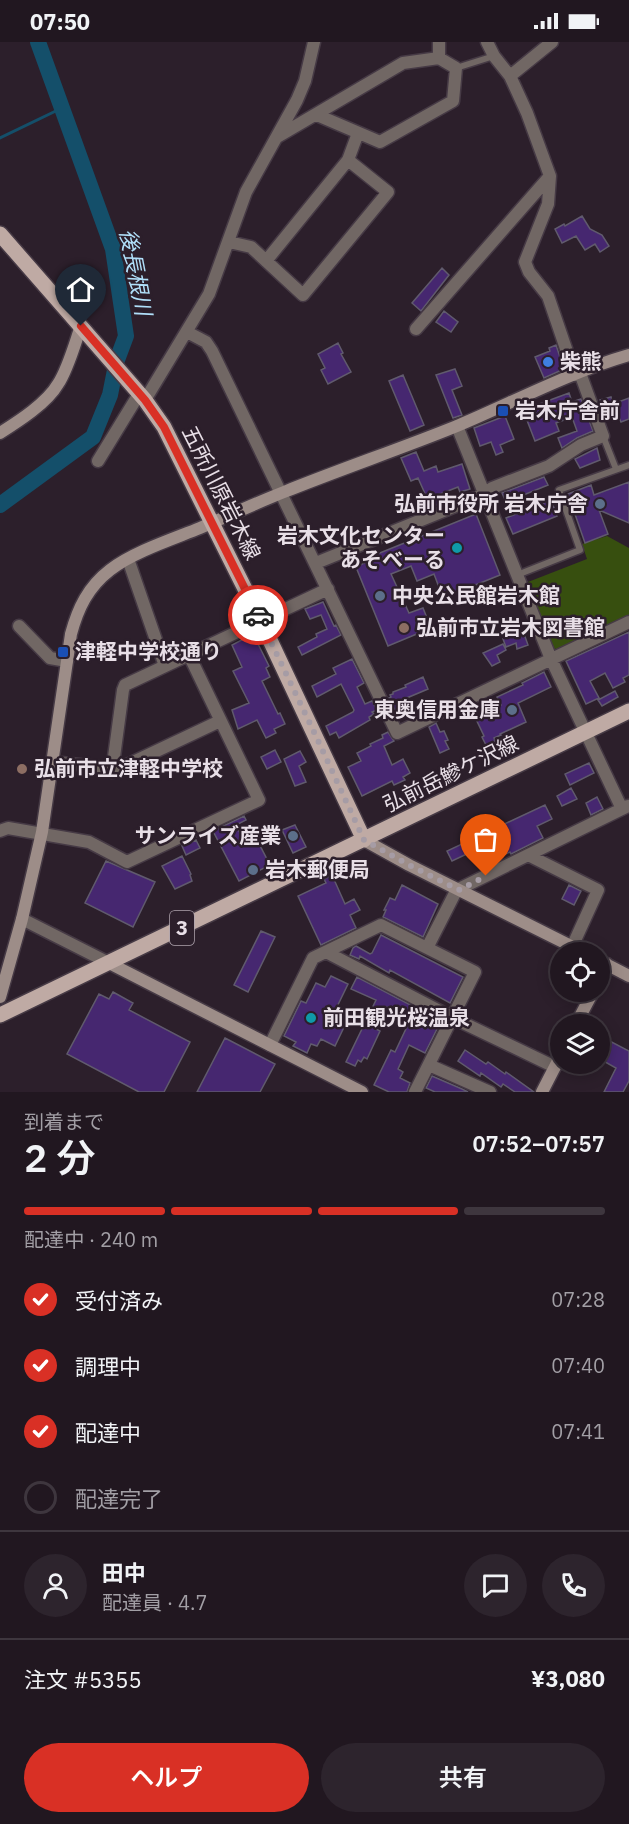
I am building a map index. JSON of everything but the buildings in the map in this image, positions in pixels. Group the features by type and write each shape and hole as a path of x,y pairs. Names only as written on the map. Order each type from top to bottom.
{"main road":[{"name":"五所川原岩木線","path":"0,234 138,393 164,427 261,621 364,840"},
{"name":"弘前岳鰺ケ沢線","path":"0,1015 629,711"}],"street":[{"path":"439,42 439,57"},
{"path":"316,563 549,466 581,445 603,436 548,296 529,272 525,262 548,204 550,176 527,113 510,75 494,56 487,42"},
{"path":"98,461 138,393 187,332 209,294 246,192 297,100 305,81 310,44"},
{"path":"510,75 545,44"},
{"path":"276,138 403,63 439,57 456,68 453,101 380,142 317,115"},
{"path":"266,261 348,160 358,133"},
{"path":"229,242 250,247 303,295 388,192 348,160"},
{"path":"416,329 550,176"},
{"path":"0,433 49,396 59,384 81,326"},
{"path":"187,332 206,342 212,351 397,733 629,622"},
{"path":"1,994 22,919 42,832 67,661 76,617 89,591 111,569 128,559 282,493 457,426 577,374 629,355"},
{"path":"427,948 453,895 459,890 626,807 585,733 551,659 457,426"},
{"path":"128,559 165,666"},
{"path":"112,772 125,686 328,589"},
{"path":"19,626 50,658 67,661"},
{"path":"0,831 8,828 42,832 89,842 127,862 259,800 189,655"},
{"path":"52,762 98,767 112,772 220,721"},
{"path":"364,840 561,942"},
{"path":"528,855 598,890 580,942"},
{"path":"22,919 362,1092"},
{"path":"270,1045 313,958 381,925 475,972 415,1092"},
{"path":"326,952 453,1018 550,1065"},
{"path":"610,966 629,976"},
{"path":"429,1065 490,1092"},
{"path":"542,1092 551,1074"}],"lane":[{"path":"456,68 494,56"},
{"path":"603,436 616,469"},
{"path":"517,575 580,550 559,490 629,465"}],"green space":[{"path":"607,536 629,548 629,617 559,650 553,648 528,582 587,559 582,544"}],"waterway":[{"name":"後長根川","path":"0,505 93,437 110,395 117,360 126,336 113,249 38,42"},
{"path":"0,138 62,108"}],"way so far":[{"path":"258,615 364,840 459,890 486,876"}],"place":[{"name":"柴熊","path":"548,362"},
{"name":"岩木庁舎前","path":"503,411"},
{"name":"弘前市役所 岩木庁舎","path":"600,504"},
{"name":"岩木文化センター あそべーる","path":"457,548"},
{"name":"中央公民館岩木館","path":"380,596"},
{"name":"弘前市立岩木図書館","path":"404,628"},
{"name":"津軽中学校通り","path":"63,652"},
{"name":"東奥信用金庫","path":"512,710"},
{"name":"弘前市立津軽中学校","path":"22,769"},
{"name":"サンライズ産業","path":"293,836"},
{"name":"岩木郵便局","path":"253,870"},
{"name":"前田観光桜温泉","path":"311,1018"}],"route":[{"path":"81,326 145,400 164,427 258,615"}]}
